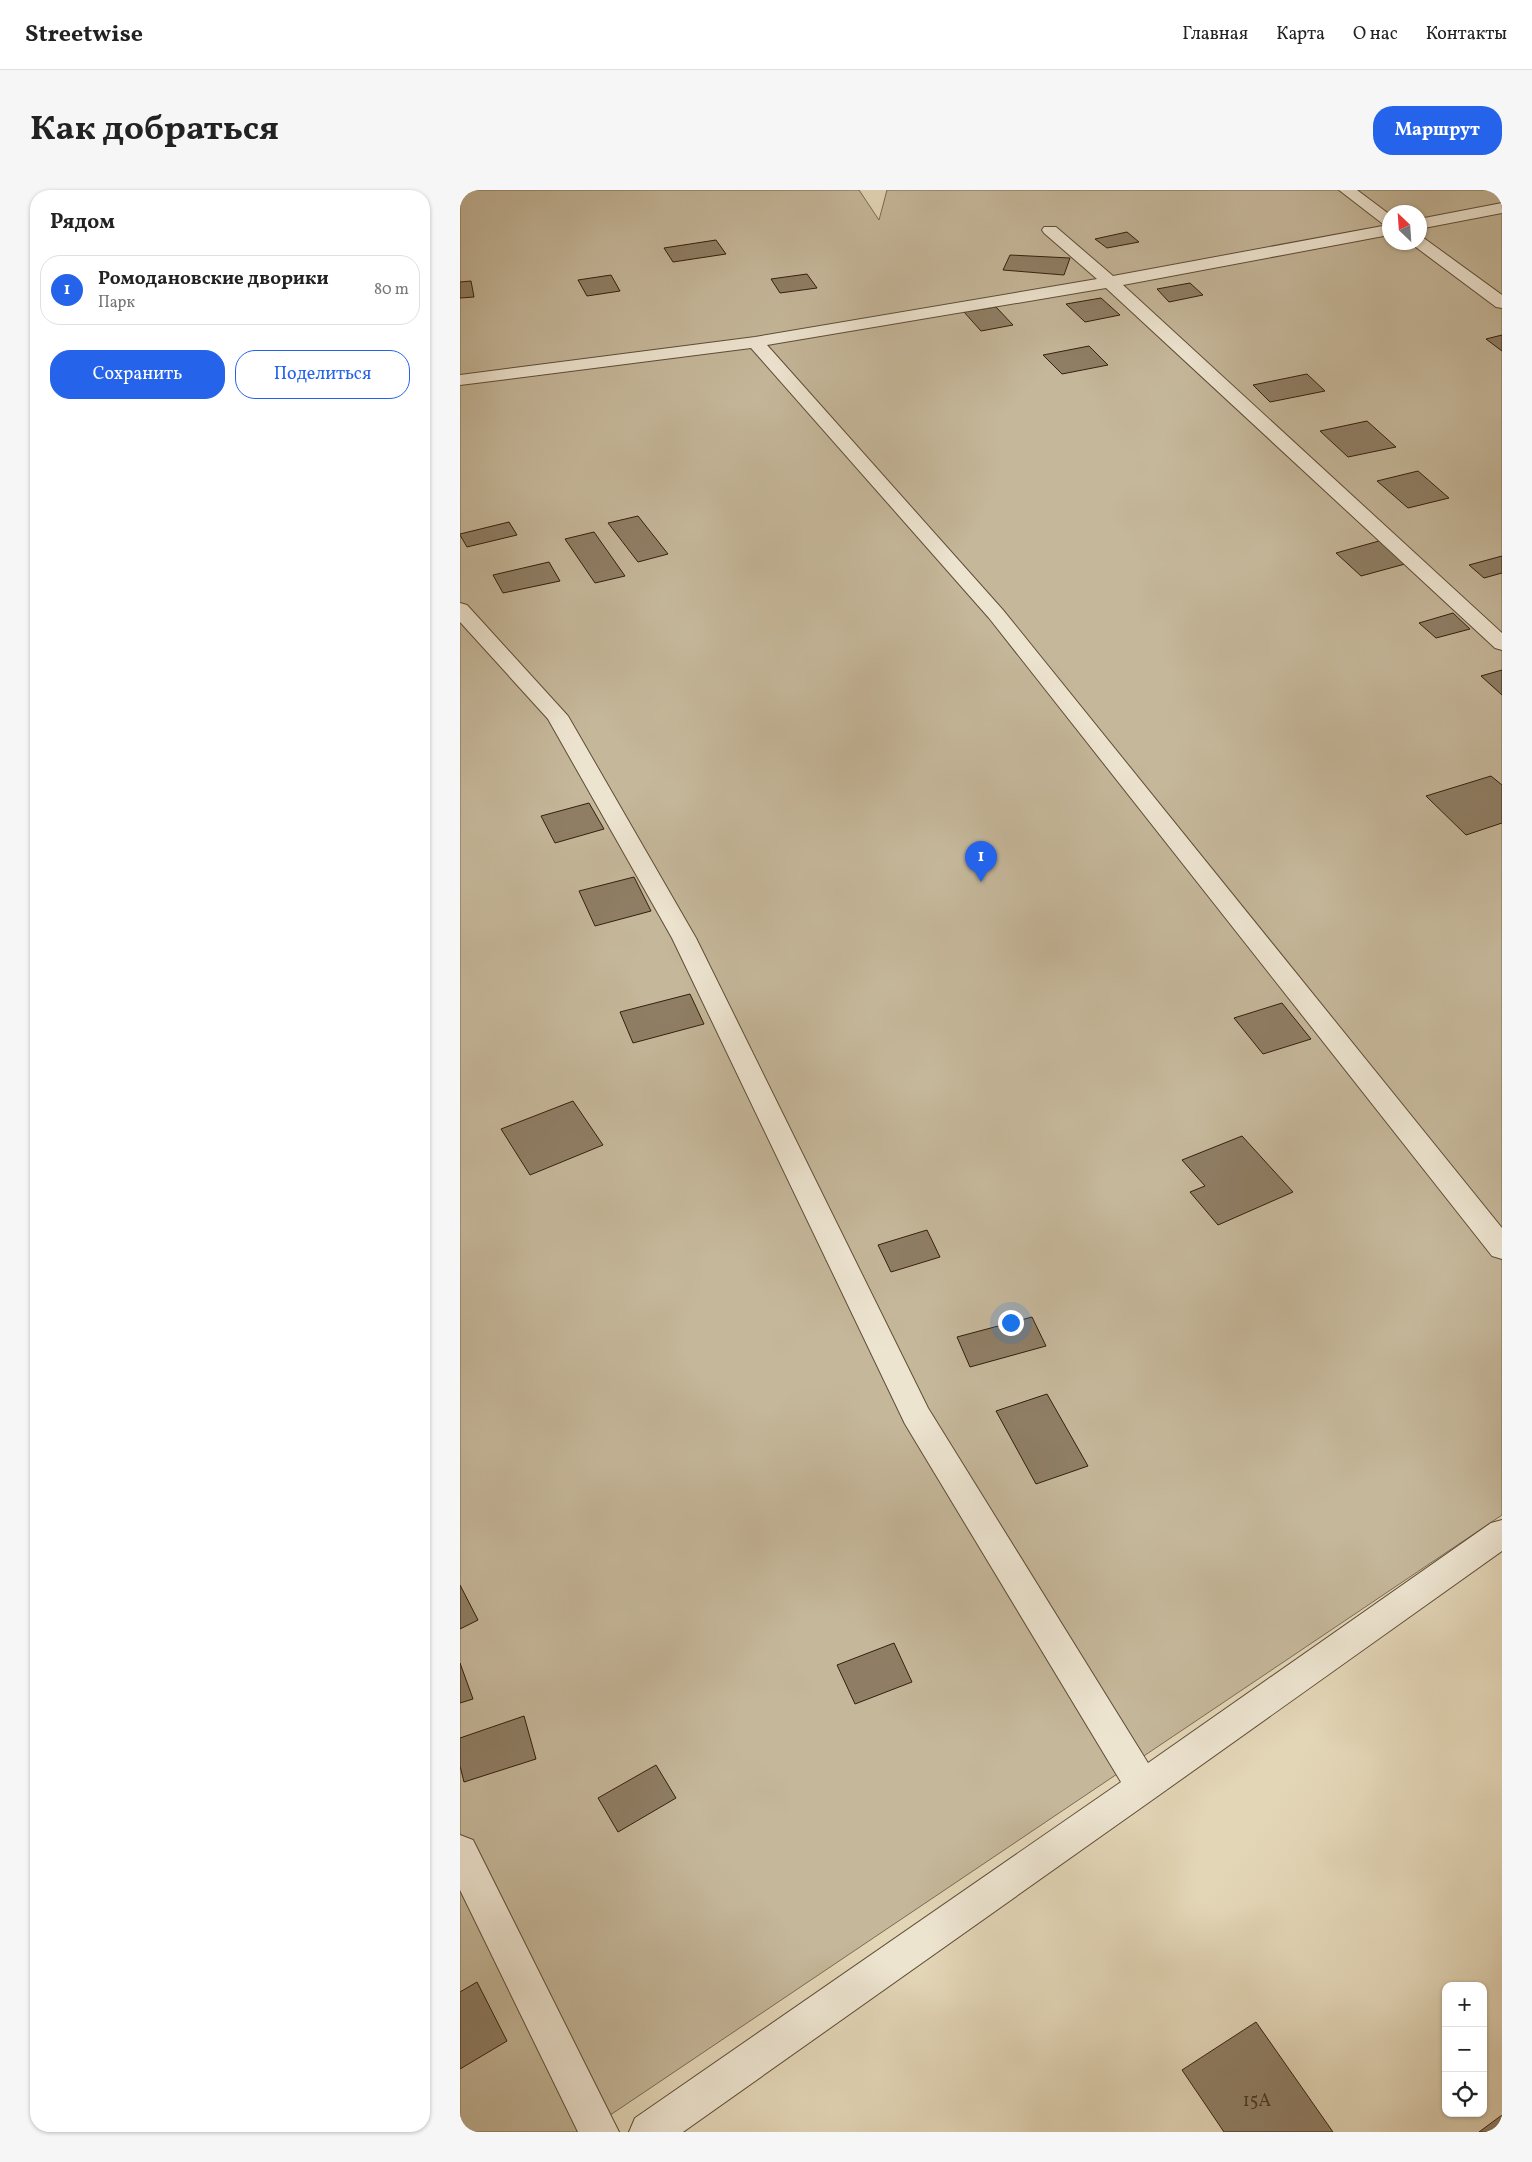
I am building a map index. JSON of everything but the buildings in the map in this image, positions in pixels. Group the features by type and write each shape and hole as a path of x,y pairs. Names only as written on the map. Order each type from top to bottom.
{"lane":[{"path":"1347,190 1382,215"},
{"path":"1427,223 1502,208"},
{"path":"1050,230 1110,282 1502,644"},
{"path":"460,380 755,342 1110,282 1382,231"},
{"path":"1427,248 1502,303"},
{"path":"755,342 996,614 1502,1248"},
{"path":"460,609 557,716 684,938 916,1415 1144,1787"},
{"path":"649,2132 1144,1787 1502,1533"},
{"path":"460,1852 599,2132"}],"shaded area":[{"path":"460,190 859,190 879,220 887,190 1502,190 1502,1515 585,2132 460,2132"}],"place":[{"name":"Ромодановские дворики","path":"981,882"}]}
